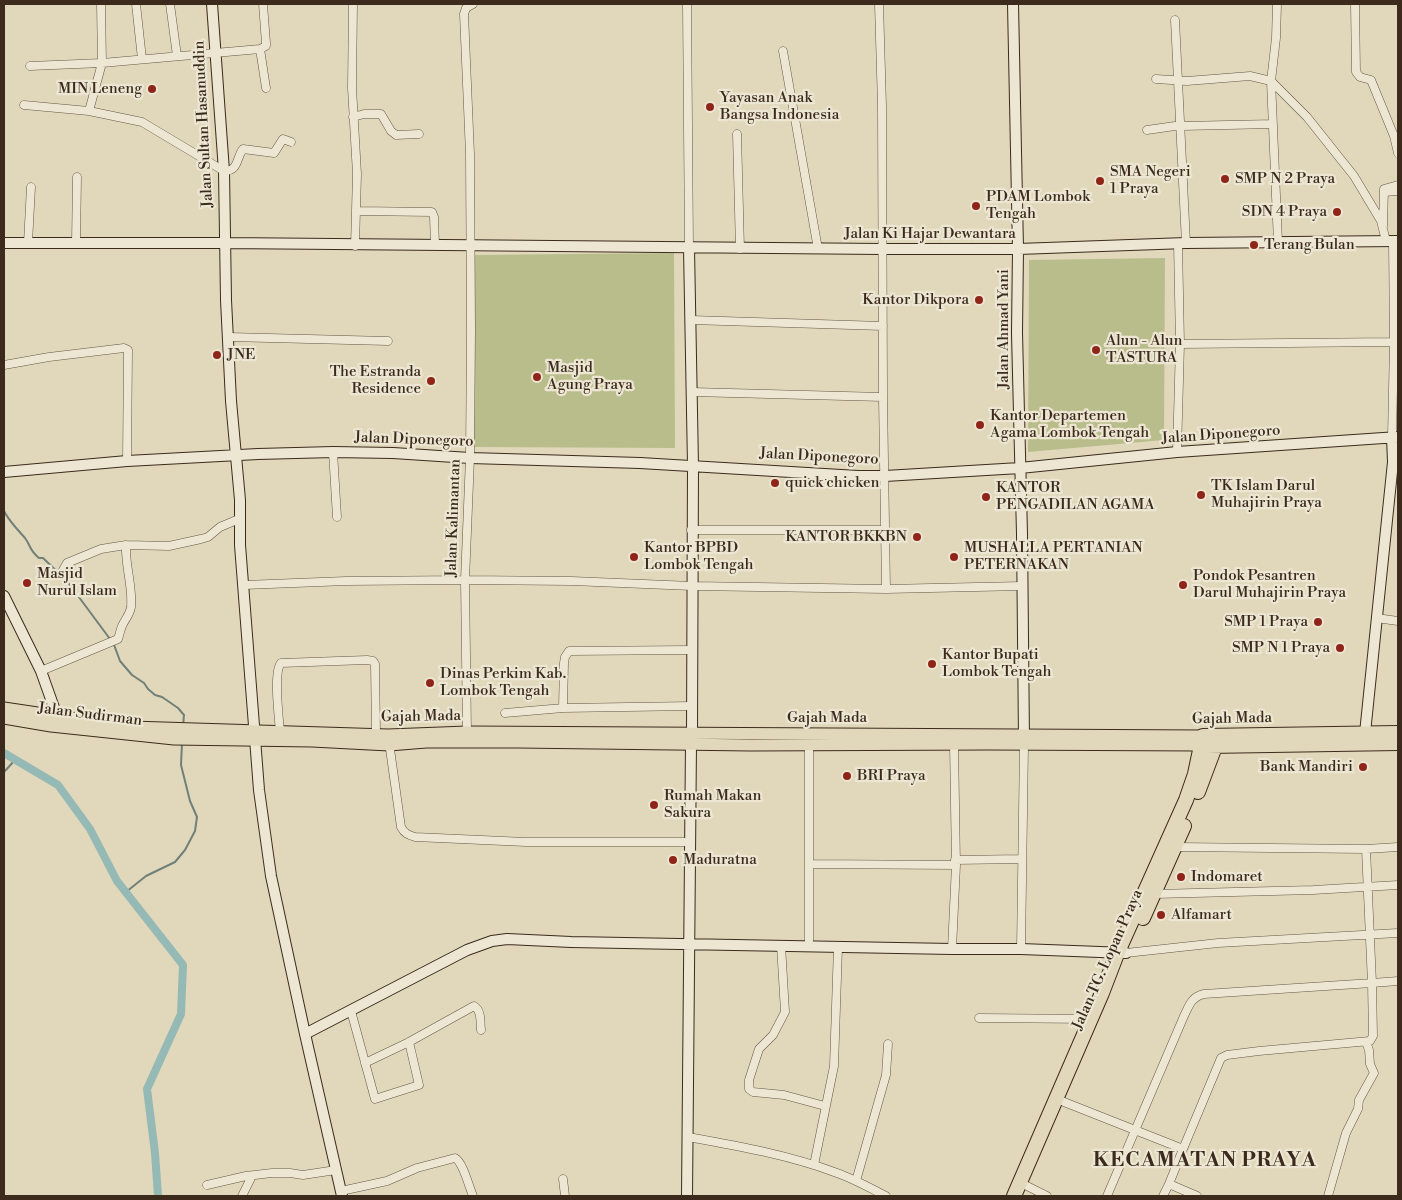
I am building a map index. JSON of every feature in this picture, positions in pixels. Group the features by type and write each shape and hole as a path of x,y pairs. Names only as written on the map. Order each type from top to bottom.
{"highway":[{"name":"Gajah Mada","path":"1217,741 1398,733"},
{"name":"Gajah Mada","path":"1202,740 1398,744"},
{"name":"Jalan TG. Lopan Praya","path":"1025,1191 1064,1102 1121,953 1186,800 1196,774 1202,740"},
{"name":"Jalan TG. Lopan Praya","path":"1014,1196 1090,1019 1121,953 1155,894 1176,847 1217,741"}],"main road":[{"path":"4,708 172,734 255,736"},
{"name":"Jalan Sudirman","path":"4,718 60,727 172,734"},
{"name":"Gajah Mada","path":"255,736 280,732 426,742 552,738 883,739 954,744 1024,740 1202,740"},
{"name":"Gajah Mada","path":"255,736 312,740 385,738 467,732 552,738"},
{"path":"190,734 226,740 255,736"},
{"name":"Gajah Mada","path":"692,738 809,745 986,734 1024,740"}],"street":[{"path":"89,111 102,63 101,4"},
{"path":"136,4 142,59"},
{"path":"170,4 177,56"},
{"name":"Jalan Sultan Hasanuddin","path":"212,4 224,170 231,401 237,455 240,500 239,519 259,790 271,876 304,1034 342,1193"},
{"path":"30,66 102,63 260,49 266,46 263,4"},
{"path":"353,4 352,88 357,160 355,246"},
{"name":"Jalan Kalimantan","path":"467,732 465,580 470,458 470,154 464,14 466,8 473,4"},
{"path":"686,1196 692,738 692,392 687,4"},
{"path":"879,4 882,106 882,397 886,589"},
{"name":"Jalan Ahmad Yani","path":"1013,4 1024,740"},
{"path":"1277,4 1276,38 1271,81 1278,242"},
{"path":"1355,4 1356,72 1360,77 1371,80 1394,136 1398,152"},
{"path":"1175,20 1182,125 1182,243 1177,452"},
{"path":"260,49 266,88"},
{"path":"783,51 818,249"},
{"path":"1156,79 1178,81 1250,76 1271,81 1304,113 1354,176 1392,241 1395,437 1365,733"},
{"path":"24,105 89,111 142,122 224,170 230,170 237,165 240,152 243,149 274,153 284,139 291,142"},
{"path":"353,116 381,114 391,132 396,135 420,134"},
{"path":"1147,130 1182,125 1273,124"},
{"path":"737,134 740,248"},
{"path":"76,243 77,177"},
{"path":"1383,228 1384,192 1386,188 1398,185"},
{"path":"28,243 31,187"},
{"path":"1384,192 1398,191"},
{"path":"357,211 432,212 434,217 434,245"},
{"name":"Jalan Ki Hajar Dewantara","path":"4,243 1018,249 1182,243 1392,241"},
{"path":"690,320 883,326"},
{"path":"229,337 388,341"},
{"path":"1180,344 1394,342"},
{"path":"4,365 66,354 124,348 128,350 127,462"},
{"path":"692,392 882,397"},
{"name":"Jalan Diponegoro","path":"4,472 237,455 333,452 631,462 885,476 1020,468 1177,452 1395,437"},
{"path":"333,452 337,517"},
{"path":"63,570 68,563 108,547 126,545 168,546 201,539 239,519"},
{"path":"691,530 886,530"},
{"path":"41,671 114,642 129,615 131,604 125,561 126,545"},
{"path":"244,585 346,581 465,580 886,589 1022,586"},
{"path":"4,596 41,671 57,716"},
{"path":"1376,618 1398,621"},
{"path":"563,708 564,663 569,651 692,650"},
{"path":"280,732 276,689 278,667 281,663 372,661 375,664 385,738 401,827 408,835 414,837 526,842 690,842"},
{"path":"506,713 563,708 692,706"},
{"path":"1022,949 1024,740"},
{"path":"952,949 956,862 954,744"},
{"path":"808,946 809,745"},
{"path":"1176,847 1366,849 1398,847"},
{"path":"1163,1196 1221,1058 1227,1055 1258,1051 1372,1040 1371,934 1366,849"},
{"path":"809,864 911,866 1022,859"},
{"path":"1155,894 1368,888 1398,885"},
{"path":"304,1034 467,950 492,941 507,939 571,942 1022,949 1121,953 1234,942 1398,933"},
{"path":"781,946 785,1012 773,1035 759,1049 749,1080 749,1089 753,1092 784,1095 825,1106"},
{"path":"814,1165 835,1060 838,947"},
{"path":"1107,1196 1184,1016 1195,996 1398,981"},
{"path":"365,1063 409,1042 475,1006 479,1013 480,1030"},
{"path":"351,1011 375,1099 419,1085 420,1082 409,1042"},
{"path":"979,1018 1090,1019"},
{"path":"1328,1196 1346,1133 1358,1109 1359,1100 1374,1074 1370,1065 1370,1050 1366,1042"},
{"path":"856,1181 886,1075 888,1044"},
{"path":"1064,1102 1182,1149"},
{"path":"688,1137 782,1155 856,1181 886,1196"},
{"path":"342,1193 383,1183 417,1168 455,1158 459,1160 462,1166 473,1196"},
{"path":"207,1185 252,1176 288,1173 303,1175 336,1170"},
{"path":"242,1196 252,1176"},
{"path":"563,1179 564,1196"},
{"path":"1169,1184 1198,1196"},
{"path":"1025,1191 1047,1196"}],"green space":[{"path":"674,253 675,448 473,447 473,255"},
{"name":"Alun - Alun TASTURA","path":"1165,258 1164,440 1028,452 1029,260"}],"waterway":[{"path":"4,511 25,538 33,553 39,558 43,558 67,581 110,639"},
{"path":"113,642 120,661 132,675 144,683 155,695 162,697 178,708 184,715 183,726"},
{"path":"126,892 146,876 175,862 185,850 195,831 197,817 190,801 181,765 182,743"},
{"path":"4,753 58,785 90,829 117,881 183,965 181,1014 147,1089 158,1196"},
{"path":"4,772 15,760"}],"place":[{"name":"MIN Leneng","path":"152,89"},
{"name":"Yayasan Anak Bangsa Indonesia","path":"710,107"},
{"name":"SMP N 2 Praya","path":"1225,179"},
{"name":"SMA Negeri 1 Praya","path":"1100,181"},
{"name":"PDAM Lombok Tengah","path":"976,206"},
{"name":"SDN 4 Praya","path":"1337,212"},
{"name":"Terang Bulan","path":"1254,245"},
{"name":"Kantor Dikpora","path":"979,300"},
{"name":"Alun - Alun TASTURA","path":"1096,350"},
{"name":"JNE","path":"217,355"},
{"name":"Masjid Agung Praya","path":"537,377"},
{"name":"The Estranda Residence","path":"431,381"},
{"name":"Kantor Departemen Agama Lombok Tengah","path":"980,425"},
{"name":"quick chicken","path":"775,483"},
{"name":"TK Islam Darul Muhajirin Praya","path":"1201,495"},
{"name":"KANTOR PENGADILAN AGAMA","path":"986,497"},
{"name":"KANTOR BKKBN","path":"917,537"},
{"name":"Kantor BPBD Lombok Tengah","path":"634,557"},
{"name":"MUSHALLA PERTANIAN PETERNAKAN","path":"954,557"},
{"name":"Masjid Nurul Islam","path":"27,583"},
{"name":"Pondok Pesantren Darul Muhajirin Praya","path":"1183,585"},
{"name":"SMP 1 Praya","path":"1318,622"},
{"name":"SMP N 1 Praya","path":"1340,648"},
{"name":"Kantor Bupati Lombok Tengah","path":"932,664"},
{"name":"Dinas Perkim Kab. Lombok Tengah","path":"430,683"},
{"name":"Bank Mandiri","path":"1363,767"},
{"name":"BRI Praya","path":"847,776"},
{"name":"Rumah Makan Sakura","path":"654,805"},
{"name":"Maduratna","path":"673,860"},
{"name":"Indomaret","path":"1181,877"},
{"name":"Alfamart","path":"1161,915"}],"district":[{"name":"KECAMATAN PRAYA","path":"1205,1161"}]}
